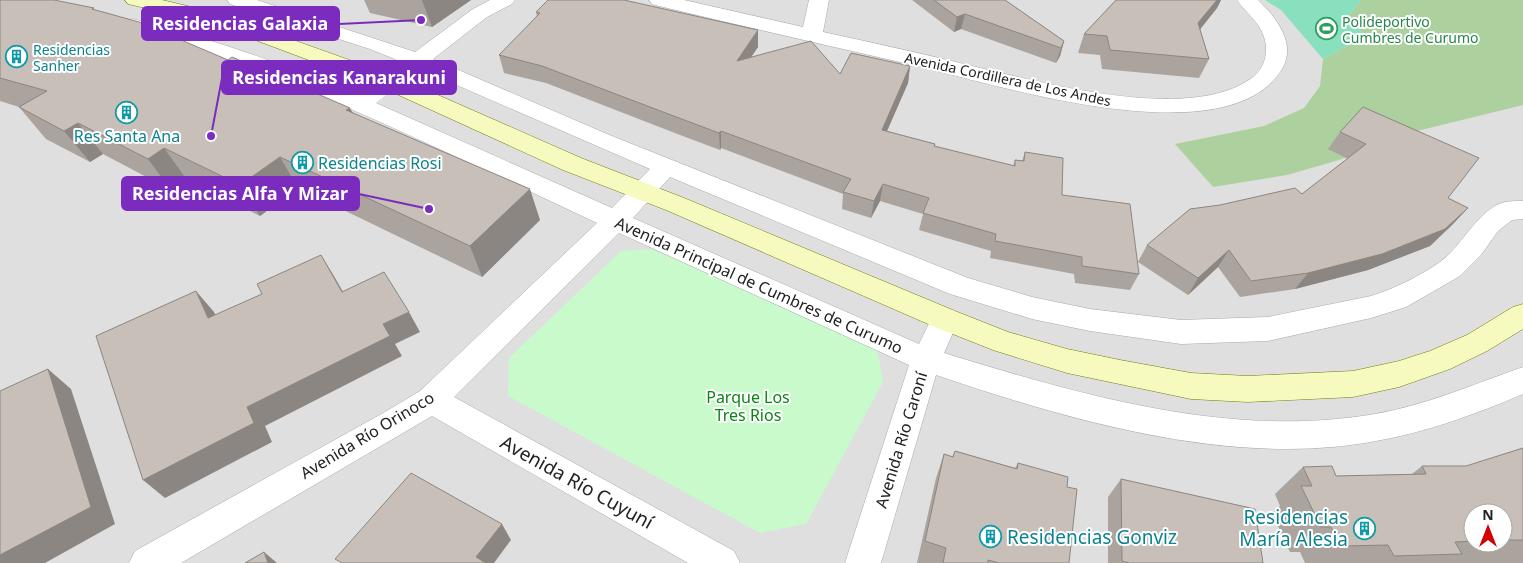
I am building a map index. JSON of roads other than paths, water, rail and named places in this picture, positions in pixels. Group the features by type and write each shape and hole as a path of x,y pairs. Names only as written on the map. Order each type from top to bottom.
{"main road":[{"path":"135,0 238,26 389,82 572,164 675,204 945,319 1004,342 1067,361 1111,371 1191,386 1248,389 1353,384 1399,374 1440,360 1477,343 1523,315"}],"street":[{"path":"237,0 369,42 419,61 667,166 960,286 1032,308 1071,316 1181,332 1268,329 1341,314 1396,299 1450,269 1472,248 1489,224 1506,211 1523,210"},
{"path":"359,105 480,13 505,0"},
{"name":"Avenida Cordillera de Los Andes","path":"659,0 1038,88 1105,101 1147,106 1183,105 1226,99 1255,87 1272,72 1278,56 1274,32 1247,0"},
{"path":"812,36 819,0"},
{"name":"Avenida Principal de Cumbres de Curumo","path":"110,20 175,36 274,68 926,359 1042,395 1110,412 1196,428 1249,432 1307,433 1352,431 1394,424 1480,398 1523,380"},
{"name":"Avenida Río Orinoco","path":"147,563 396,422 431,400 616,221 667,166"},
{"name":"Avenida Río Caroní","path":"863,563 926,359 945,319"},
{"name":"Avenida Río Cuyuní","path":"431,400 722,563"}],"place":[{"name":"Residencias Galaxia","path":"421,20"},
{"name":"Polideportivo Cumbres de Curumo","path":"1326,29"},
{"name":"Residencias Sanher","path":"17,57"},
{"name":"Res Santa Ana","path":"127,112"},
{"name":"Residencias Kanarakuni","path":"211,136"},
{"name":"Residencias Rosi","path":"302,163"},
{"name":"Residencias Alfa Y Mizar","path":"429,209"},
{"name":"Residencias María Alesia","path":"1364,528"},
{"name":"Residencias Gonviz","path":"991,537"}],"park label":[{"name":"Parque Los Tres Rios","path":"748,406"}]}
